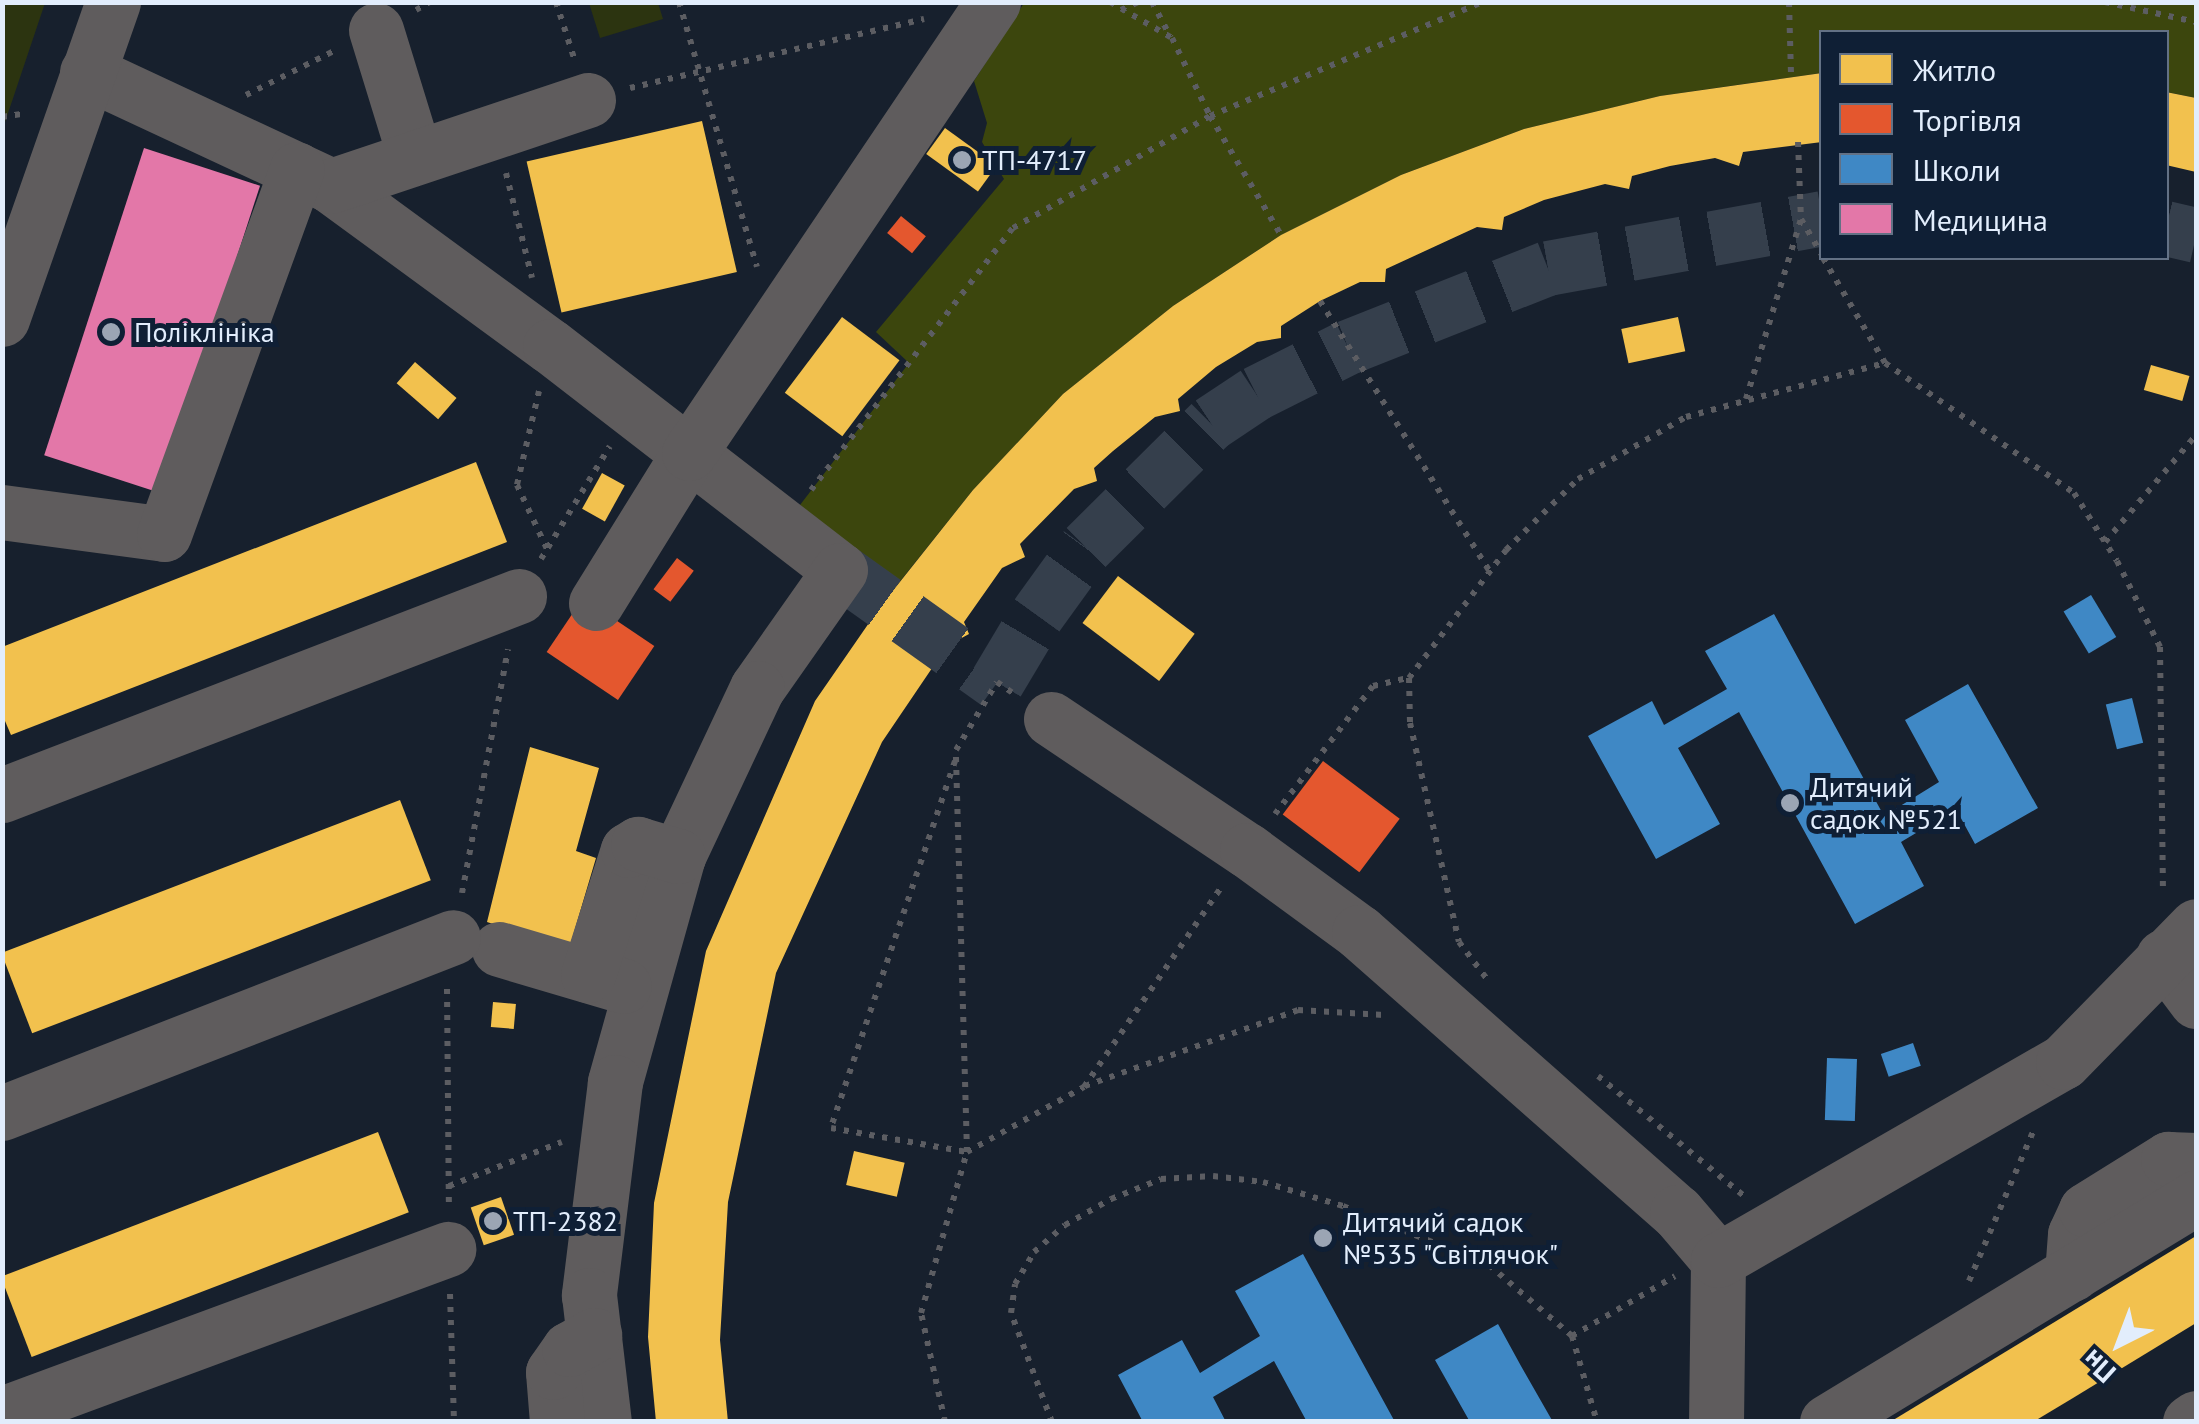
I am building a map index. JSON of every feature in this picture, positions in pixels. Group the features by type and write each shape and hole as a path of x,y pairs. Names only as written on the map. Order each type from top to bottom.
{"street":[{"path":"2,318 112,2"},
{"path":"596,603 774,326 968,8"},
{"path":"376,30 415,156"},
{"path":"87,72 314,177 550,346 840,570 757,688 678,856 615,1082 589,1295 604,1422"},
{"path":"314,177 415,156 588,100"},
{"path":"2,512 164,534 314,177"},
{"path":"2,794 519,596"},
{"path":"1052,720 1248,850 1358,932 1676,1212 1718,1260 1716,1422"},
{"path":"588,975 628,850 638,844 678,856"},
{"path":"2180,942 2196,1001"},
{"path":"1718,1260 2063,1062 2180,942"},
{"path":"2,1113 476,943 641,991"},
{"path":"2072,1274 2074,1234 2086,1210 2168,1159 2196,1160"},
{"path":"1827,1422 2196,1198"},
{"path":"2,1414 450,1249"},
{"path":"557,1422 552,1372 570,1349 594,1336"},
{"path":"2190,1422 2196,1418"}],"path":[{"path":"196,120 430,2"},
{"path":"556,2 588,100 701,69 968,8"},
{"path":"679,2 774,326"},
{"path":"1110,2 1172,38"},
{"path":"1120,10 1138,2"},
{"path":"1152,2 1210,116 1282,235"},
{"path":"783,526 1013,228 1210,116 1483,2"},
{"path":"1790,2 1790,74"},
{"path":"2106,2 2196,22"},
{"path":"2,117 27,113"},
{"path":"494,128 550,346 517,485 547,550"},
{"path":"1746,400 1801,219 1798,142"},
{"path":"1801,219 1819,251"},
{"path":"1824,260 1885,363 2074,493 2105,542 2160,647 2180,942"},
{"path":"1320,301 1489,570"},
{"path":"1490,983 1459,942 1410,723 1409,678 1489,570 1578,479 1686,416 1885,363"},
{"path":"2105,542 2196,435"},
{"path":"1084,1087 1248,850 1373,686 1409,678"},
{"path":"945,1422 921,1313 968,1152 955,761 956,750 997,682"},
{"path":"955,761 832,1128 968,1152 1084,1087 1298,1010 1391,1015"},
{"path":"1956,1297 1968,1281 2063,1062"},
{"path":"1594,1072 1779,1224"},
{"path":"449,1186 610,1124"},
{"path":"1052,1422 1010,1312 1014,1284 1034,1252 1065,1225 1110,1199 1162,1179 1213,1176 1263,1182 1343,1206 1489,1264 1572,1336 1597,1422"},
{"path":"1572,1336 1664,1280 1718,1260"}],"green space":[{"path":"2,3 45,3 3,128"},
{"path":"589,3 658,3 663,19 600,38"},
{"path":"1024,3 2196,3 2196,98 2169,92 2169,30 1819,30 1819,73 1660,96 1524,129 1401,175 1281,235 1173,306 1063,394 973,490 893,590 800,505 909,363 876,332 1004,179 982,142 987,123 974,81"}],"building: Житло":[{"path":"1819,73 1819,142 1743,152 1739,166 1715,158 1670,166 1632,176 1629,189 1605,184 1544,200 1504,217 1502,230 1477,227 1386,269 1385,282 1360,282 1320,301 1281,326 1281,338 1257,342 1216,367 1178,399 1180,411 1155,417 1113,451 1094,468 1097,481 1074,489 1020,544 1025,557 1002,568 964,622 969,634 947,646 882,742 776,973 728,1202 720,1340 728,1422 656,1422 648,1337 654,1203 706,951 815,701 880,607 973,490 1063,394 1173,306 1281,235 1401,175 1524,129 1660,96"},
{"path":"2169,93 2196,98 2196,172 2169,166"},
{"path":"702,121 737,272 561,313 527,161"},
{"name":"ТП-4717","path":"945,128 997,166 978,192 926,154"},
{"path":"842,317 900,360 842,436 785,393"},
{"path":"1678,317 1685,351 1629,363 1621,329"},
{"path":"415,362 457,398 438,419 397,383"},
{"path":"2151,365 2189,376 2182,401 2144,390"},
{"path":"476,462 507,542 11,735 2,714 2,647"},
{"path":"602,473 625,486 605,521 582,509"},
{"path":"1118,576 1195,634 1159,681 1082,623"},
{"path":"530,747 599,768 576,851 596,858 569,949 487,922"},
{"path":"400,800 431,880 32,1033 2,953"},
{"path":"493,1002 516,1004 514,1029 491,1027"},
{"path":"378,1132 409,1212 32,1357 2,1276"},
{"path":"854,1151 905,1163 897,1197 846,1185"},
{"name":"ТП-2382","path":"501,1197 514,1235 484,1245 471,1207"},
{"path":"2196,1236 2196,1323 2073,1398 2033,1422 1890,1422"}],"building: Торгівля":[{"path":"901,216 926,236 912,253 887,233"},
{"path":"677,558 694,571 670,602 654,589"},
{"path":"583,598 654,646 618,700 547,652"},
{"path":"1323,761 1400,819 1359,872 1283,815"}],"building: Школи":[{"path":"2091,595 2116,637 2089,653 2064,611"},
{"path":"1774,614 1884,816 1939,782 1905,720 1968,684 2038,808 1975,844 1956,809 1901,842 1924,886 1855,924 1739,712 1678,748 1720,824 1656,859 1588,736 1652,701 1664,725 1727,689 1705,651"},
{"path":"2132,698 2143,743 2117,749 2106,705"},
{"path":"1913,1043 1921,1066 1889,1077 1881,1054"},
{"path":"1827,1058 1857,1059 1855,1121 1825,1120"},
{"path":"1303,1254 1395,1422 1307,1422 1274,1361 1213,1397 1226,1422 1143,1422 1118,1375 1182,1340 1200,1373 1260,1336 1235,1291"},
{"path":"1498,1324 1553,1422 1470,1422 1435,1360"}],"building: Медицина":[{"path":"144,148 260,186 160,493 44,455"}],"tunnel":[{"path":"840,570 997,682 1037,615 1086,547 1211,423 1256,393 1348,347 1548,268 1819,219"},
{"path":"2169,229 2196,235"}],"place":[{"name":"ТП-4717","path":"962,160"},
{"name":"Поліклініка","path":"111,332"},
{"name":"Дитячий садок №521","path":"1790,803"},
{"name":"ТП-2382","path":"493,1221"},
{"name":"Дитячий садок №535 \"Світлячок\"","path":"1323,1238"}]}
